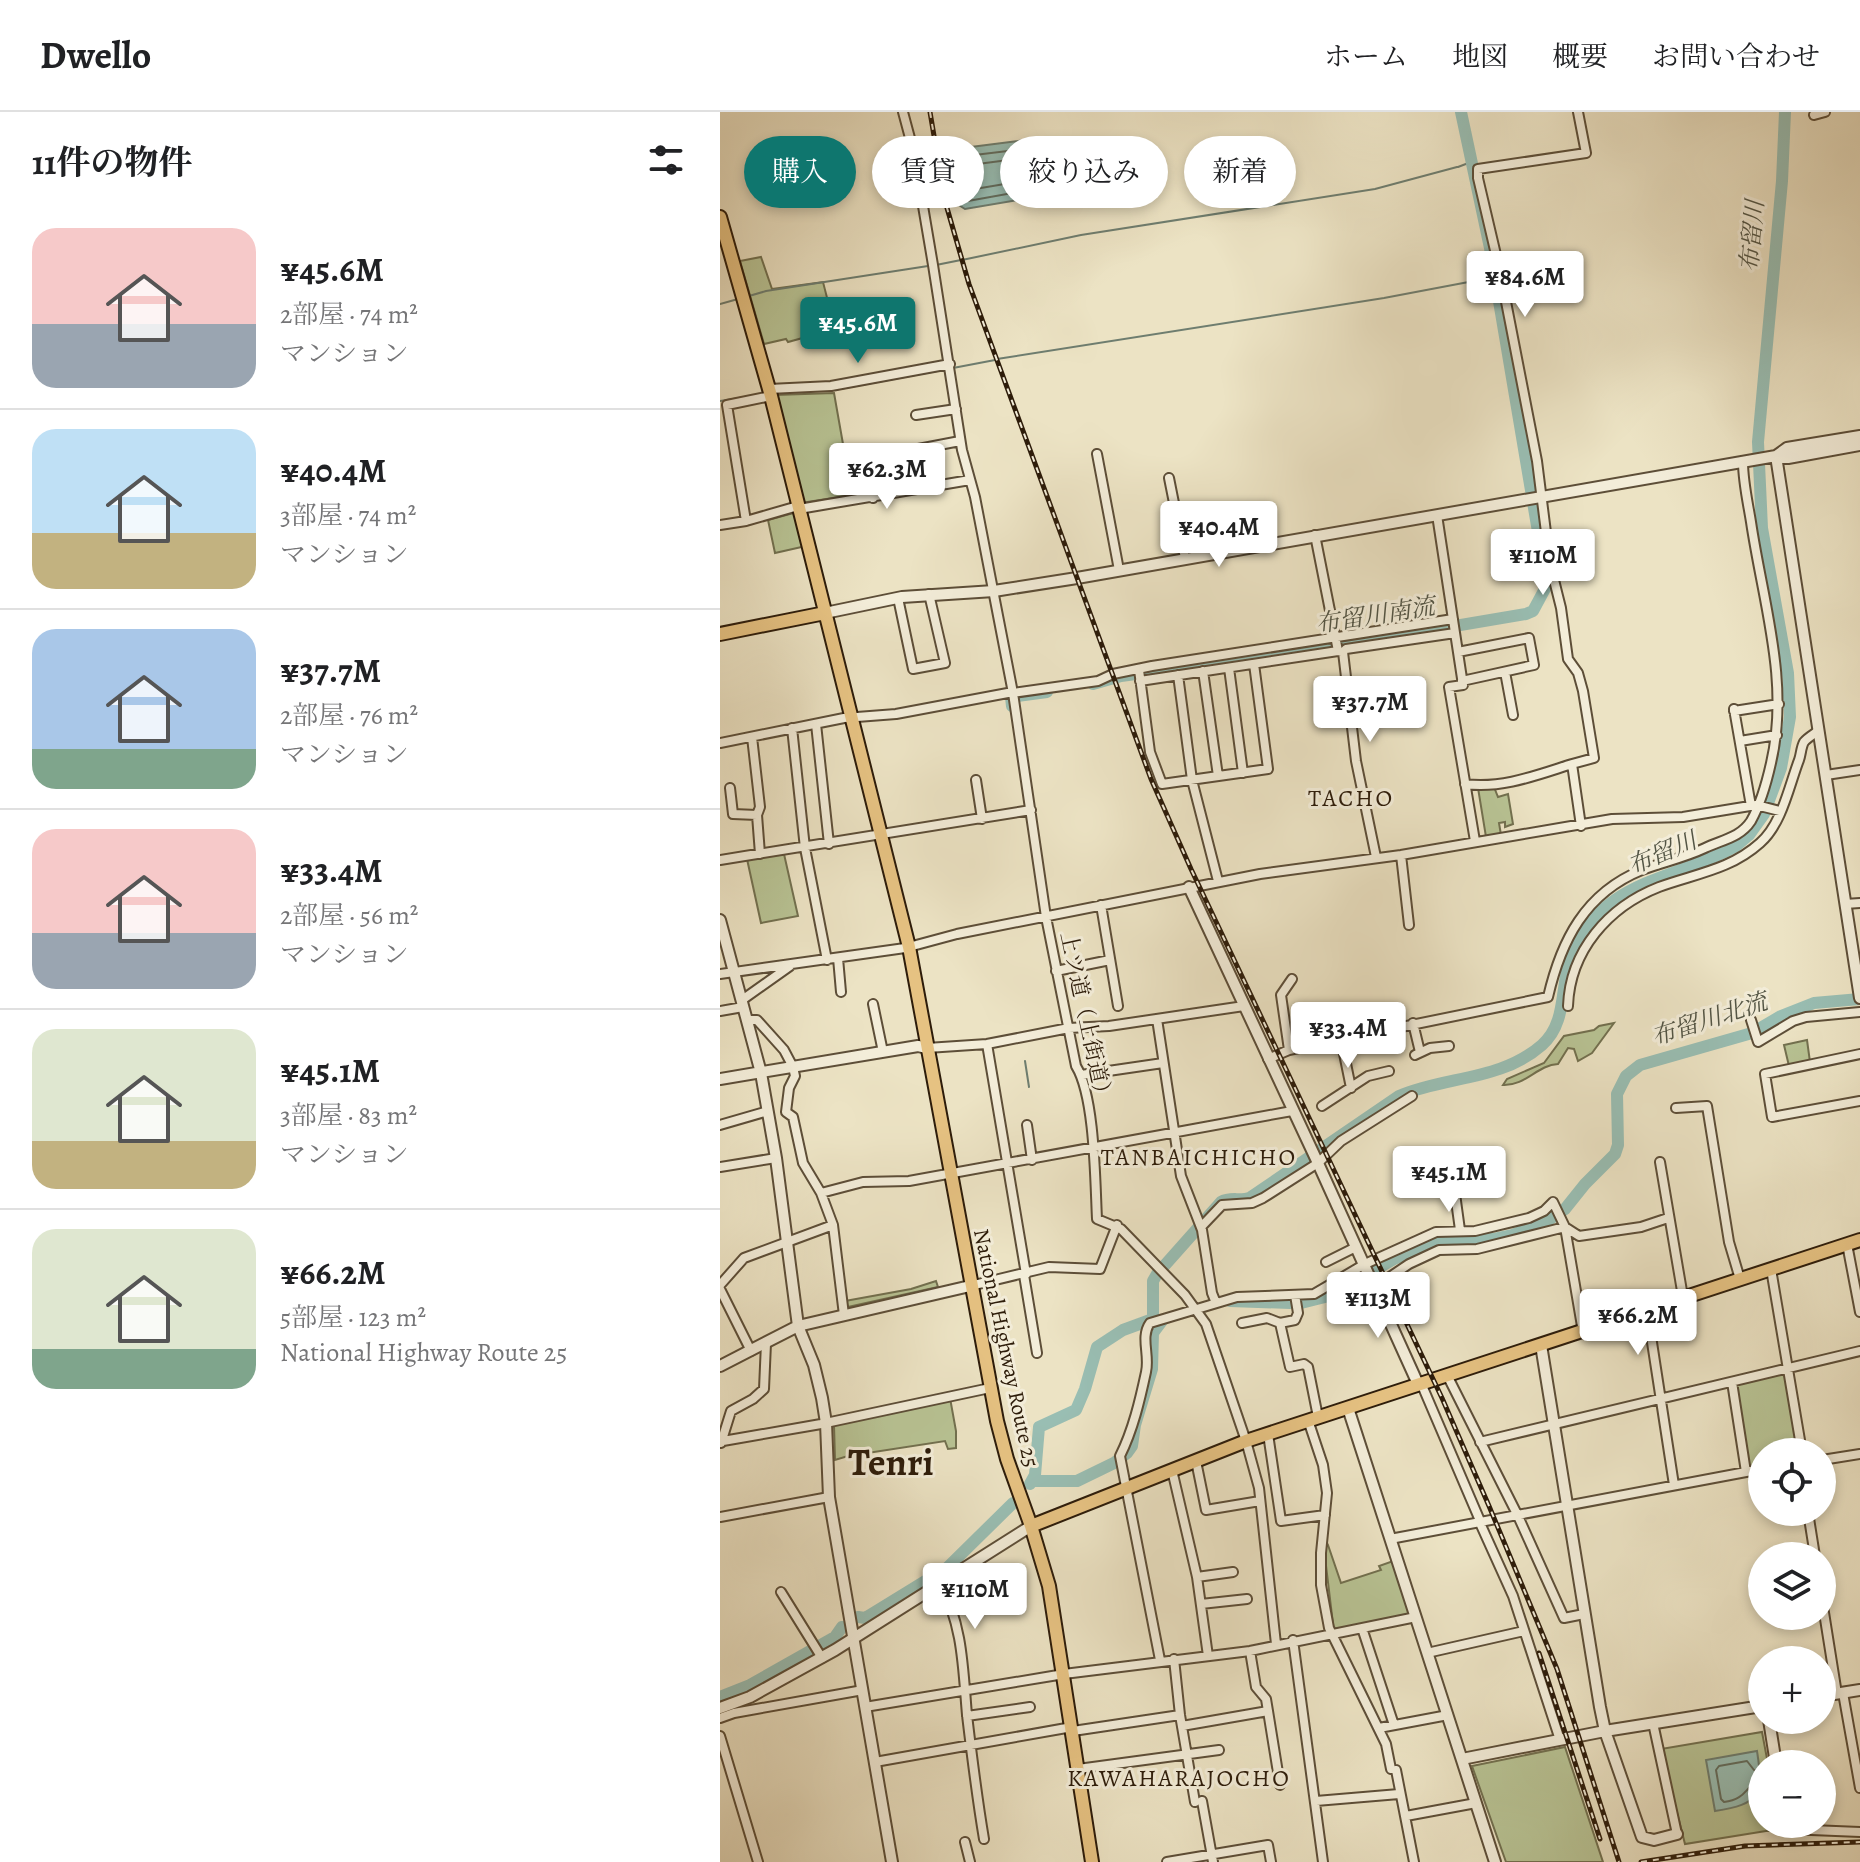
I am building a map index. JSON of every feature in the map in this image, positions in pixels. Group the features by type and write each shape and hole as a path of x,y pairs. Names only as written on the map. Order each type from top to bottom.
{"highway":[{"name":"National Highway Route 25","path":"720,217 770,393 909,947 990,1388 1004,1450 1049,1586 1092,1862"},
{"path":"720,634 825,613"},
{"path":"1031,1526 1246,1441 1854,1242"}],"street":[{"name":"上ツ道（上街道）","path":"903,112 914,153 960,441 1013,692 1046,917 1076,1066 1081,1075 1093,1148 1097,1219 1117,1225 1206,1324 1246,1441 1260,1501 1276,1644"},
{"path":"1465,784 1482,786 1518,781 1594,758 1583,691 1578,673 1568,659 1561,608 1550,564 1542,496 1501,276 1478,178 1478,169 1586,153 1578,112"},
{"path":"1814,115 1825,112"},
{"path":"746,521 727,405 770,393 831,386 950,364"},
{"path":"916,415 956,409"},
{"path":"1774,457 1787,448 1860,436"},
{"path":"873,498 866,459 960,441"},
{"path":"825,613 898,598 994,591 1542,496 1860,445"},
{"path":"1097,454 1119,570"},
{"path":"1774,457 1859,992"},
{"path":"1268,1059 1289,1050 1548,997 1557,959 1568,937 1599,897 1641,871 1729,839 1751,820 1771,766 1777,735 1779,676 1756,555 1746,462"},
{"path":"1169,478 1185,558"},
{"path":"720,525 799,507 873,498 970,480"},
{"path":"1437,515 1463,685 1449,687 1475,841"},
{"path":"1315,535 1340,652 1356,761 1376,857"},
{"path":"898,598 913,669 945,663 929,594"},
{"path":"720,743 851,717 887,715 1013,692 1076,685 1152,666 1453,619"},
{"path":"1140,681 1455,633"},
{"path":"1458,652 1529,638 1534,665 1462,681"},
{"path":"1139,670 1150,752 1162,784 1268,769 1254,664"},
{"path":"1229,668 1243,773"},
{"path":"1203,671 1218,776"},
{"path":"1505,672 1513,715"},
{"path":"1178,675 1192,780 1218,881"},
{"path":"1755,806 1734,710 1779,704"},
{"path":"816,724 829,844"},
{"path":"792,728 805,848 827,960"},
{"path":"1568,1006 1568,988 1577,961 1607,920 1639,896 1720,868 1760,843 1778,811 1805,741 1818,731"},
{"path":"1740,741 1777,735"},
{"path":"752,737 760,807 757,815 760,854"},
{"path":"1572,764 1581,826"},
{"path":"1826,775 1860,770"},
{"path":"976,780 982,819"},
{"path":"730,788 733,814 757,815"},
{"path":"720,974 909,947 957,934 1218,881 1401,855 1612,819 1683,817 1755,806 1778,811"},
{"path":"720,860 1031,810"},
{"path":"1401,855 1409,925"},
{"path":"1189,887 1366,1265 1513,1596 1560,1740"},
{"path":"1845,904 1860,903"},
{"path":"1101,905 1118,1006"},
{"path":"720,920 761,1073 776,1158 798,1326 814,1365 826,1423 829,1497 892,1862"},
{"path":"838,958 841,992"},
{"path":"1056,971 1110,960"},
{"path":"720,1011 742,1004 793,964"},
{"path":"1289,1050 1281,995 1292,979"},
{"path":"873,1004 883,1052"},
{"path":"720,1079 918,1046 934,1050 987,1044 1069,1028 1244,1006"},
{"path":"1752,1022 1758,1042 1793,1021 1806,1017 1860,1012"},
{"path":"1157,1019 1181,1176 1200,1224 1216,1303"},
{"path":"747,1020 757,1020 784,1050 793,1067 795,1076 789,1088 786,1112 793,1117 803,1163 821,1193 833,1225 844,1315"},
{"path":"1413,1023 1418,1053 1449,1046"},
{"path":"1341,1039 1351,1088"},
{"path":"987,1044 1037,1353"},
{"path":"1860,1054 1765,1074 1772,1117 1860,1101"},
{"path":"1081,1075 1163,1063"},
{"path":"1322,1106 1368,1076 1389,1071"},
{"path":"1200,1224 1222,1205 1252,1203 1263,1198 1318,1162 1341,1141 1412,1096"},
{"path":"1676,1108 1707,1106 1729,1242 1740,1279"},
{"path":"720,1125 768,1111"},
{"path":"821,1193 847,1184 909,1181 1292,1111"},
{"path":"1027,1125 1032,1160"},
{"path":"720,1167 776,1158"},
{"path":"1660,1162 1683,1297"},
{"path":"1453,1179 1460,1230"},
{"path":"1160,1660 1120,1459 1131,1433 1146,1371 1145,1339 1148,1326 1237,1297 1295,1295 1323,1290 1366,1265 1436,1232 1475,1231 1529,1218 1544,1211 1553,1202 1563,1224 1583,1332"},
{"path":"1563,1224 1579,1236 1641,1227 1668,1218"},
{"path":"1373,1284 1439,1250 1477,1249 1563,1224"},
{"path":"751,1351 720,1287 744,1258 833,1225"},
{"path":"720,1366 798,1326 1049,1267 1100,1269 1117,1225"},
{"path":"1854,1242 1860,1312"},
{"path":"1326,1262 1356,1247"},
{"path":"1771,1269 1800,1438"},
{"path":"1242,1323 1267,1318 1280,1323 1295,1320 1298,1313 1295,1295"},
{"path":"1356,1313 1383,1306"},
{"path":"1647,1310 1674,1485"},
{"path":"1280,1323 1290,1367 1304,1364 1308,1367 1313,1418 1327,1493 1321,1585 1331,1633 1386,1744 1406,1816 1414,1862"},
{"path":"766,1343 764,1389 731,1411 722,1442 990,1388"},
{"path":"1541,1345 1605,1731 1642,1837 1654,1840 1677,1834 1653,1723"},
{"path":"1480,1442 1860,1351"},
{"path":"1447,1375 1518,1516 1564,1618 1584,1614"},
{"path":"1390,1539 1746,1472 1732,1382"},
{"path":"1348,1408 1495,1862"},
{"path":"1268,1434 1281,1521 1325,1515"},
{"path":"1836,1458 1860,1454"},
{"path":"1196,1461 1206,1510 1260,1501"},
{"path":"1172,1470 1197,1577 1208,1656"},
{"path":"720,1517 829,1497"},
{"path":"720,1708 750,1697 820,1654 855,1639 1031,1526"},
{"path":"1197,1577 1233,1572"},
{"path":"940,1583 951,1603 958,1628 984,1839"},
{"path":"781,1592 820,1654"},
{"path":"1201,1604 1247,1599"},
{"path":"865,1707 1160,1660 1250,1651 1416,1617"},
{"path":"1362,1628 1394,1725"},
{"path":"1828,1630 1860,1788"},
{"path":"1427,1653 1524,1631"},
{"path":"1293,1640 1323,1862"},
{"path":"1250,1651 1256,1687 1266,1699 1280,1785"},
{"path":"1174,1659 1186,1755 1212,1858"},
{"path":"720,1718 863,1690"},
{"path":"1836,1694 1860,1690"},
{"path":"967,1716 1030,1707"},
{"path":"1462,1759 1605,1731 1748,1708"},
{"path":"1182,1726 1268,1711"},
{"path":"875,1762 970,1744 1180,1715"},
{"path":"1379,1728 1448,1715"},
{"path":"720,1736 722,1753 758,1862"},
{"path":"1078,1769 1219,1750"},
{"path":"1316,1801 1399,1794"},
{"path":"1406,1816 1476,1803"},
{"path":"1836,1830 1860,1832"},
{"path":"965,1842 970,1862"},
{"path":"1167,1862 1212,1858 1268,1845 1271,1862"}],"green space":[{"path":"761,257 772,289 823,282 835,329 788,342 786,339 764,344 740,261"},
{"path":"834,393 852,495 801,503 775,395"},
{"path":"797,512 806,546 775,553 768,520"},
{"path":"1494,787 1498,797 1508,794 1513,824 1505,827 1505,822 1499,823 1501,835 1486,837 1478,788"},
{"path":"784,854 798,916 761,923 747,859"},
{"path":"1614,1023 1592,1053 1578,1061 1574,1049 1568,1048 1558,1064 1518,1082 1503,1085 1507,1079 1544,1063 1564,1036"},
{"path":"1807,1040 1810,1062 1789,1066 1784,1045"},
{"path":"936,1281 938,1287 848,1307 845,1301 911,1289"},
{"path":"1782,1372 1786,1375 1797,1438 1748,1438 1748,1460 1736,1385"},
{"path":"950,1398 956,1448 948,1449 945,1441 835,1460 834,1425"},
{"path":"1328,1545 1341,1583 1381,1570 1379,1566 1396,1560 1414,1617 1334,1632 1324,1549"},
{"path":"1762,1734 1765,1750 1748,1750 1748,1834 1685,1844 1661,1749"},
{"path":"1565,1747 1603,1862 1506,1862 1472,1766"}],"water":[{"path":"1000,143 1000,203 984,206 984,145"},
{"path":"1748,1753 1748,1802 1715,1811 1706,1760"}],"waterway":[{"name":"布留川南流","path":"1093,684 1121,676 1319,649 1533,611 1547,585 1490,248 1461,112"},
{"name":"布留川","path":"1153,1319 1153,1281 1157,1274 1221,1202 1251,1197 1399,1096 1491,1072 1526,1057 1542,1045 1556,1026 1570,960 1583,933 1600,913 1619,897 1640,886 1736,846 1749,835 1764,814 1781,768 1790,717 1788,673 1762,528 1758,442 1782,181 1785,112"},
{"path":"1458,167 1471,162"},
{"path":"962,260 1081,235 1375,189 1457,167"},
{"path":"936,265 961,260"},
{"path":"749,296 928,266"},
{"path":"997,359 1384,298 1495,277"},
{"path":"720,304 738,299"},
{"path":"755,317 769,368"},
{"path":"953,368 995,360"},
{"path":"776,393 834,390 948,369"},
{"path":"720,401 758,395"},
{"name":"布留川南流","path":"1012,706 1011,697 1047,692"},
{"name":"布留川北流","path":"1301,1303 1329,1296 1394,1259 1438,1241 1493,1239 1512,1235 1544,1223 1565,1209 1615,1154 1618,1145 1617,1094 1626,1076 1640,1065 1752,1033 1781,1016 1814,1003 1860,999"},
{"path":"1025,1061 1029,1087"},
{"name":"布留川北流","path":"1230,1301 1290,1303"},
{"name":"布留川","path":"1030,1484 1035,1475 1039,1427 1076,1410 1097,1347 1123,1330 1153,1319"},
{"path":"1033,1481 1077,1481 1127,1453 1132,1446 1152,1369 1153,1333 1162,1321"},
{"name":"布留川","path":"858,1617 865,1618 948,1567 1013,1503"},
{"name":"布留川","path":"720,1697 750,1685 835,1637 842,1627"}],"railway":[{"path":"930,112 945,201 969,284 1151,779 1442,1398 1489,1506 1557,1669 1619,1862"},
{"path":"1539,1653 1600,1839"},
{"path":"1641,1862 1745,1846 1860,1842"}],"district":[{"name":"TACHO","path":"1351,798"},
{"name":"TANBAICHICHO","path":"1199,1157"},
{"name":"Tenri","path":"891,1462"},
{"name":"KAWAHARAJOCHO","path":"1179,1778"}]}
